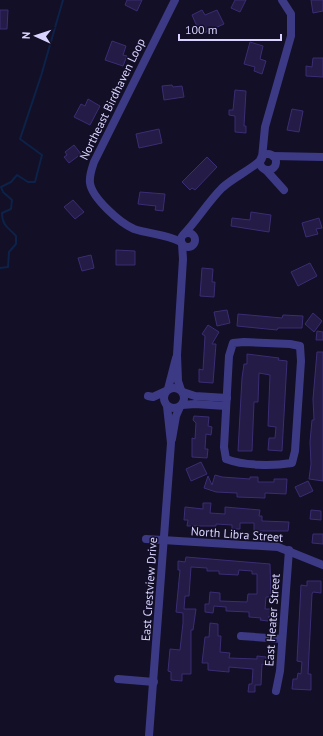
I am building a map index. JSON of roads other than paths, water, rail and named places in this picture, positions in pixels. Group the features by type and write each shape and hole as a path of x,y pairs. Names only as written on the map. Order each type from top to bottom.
{"street":[{"name":"Northeast Birdhaven Loop","path":"175,0 94,162 90,182 92,191 98,199 123,222 140,231 184,240 191,233 194,236"},
{"path":"282,0 291,14 291,36 265,127 264,145 261,159 264,169 284,190"},
{"path":"264,145 275,160 272,176"},
{"path":"181,406 185,399 178,381 177,355 184,240 211,199 224,186 250,170 266,155 287,158 323,157"},
{"path":"250,170 270,170 287,158"},
{"path":"184,240 195,243 194,236 196,222"},
{"path":"233,343 290,344 300,346 301,361 295,451 292,463 281,465 236,462 226,459 224,447 227,398 229,356 233,343"},
{"path":"166,405 164,397 177,355"},
{"path":"226,406 195,404 181,406 174,409 150,396 175,388 195,396 227,398"},
{"name":"East Crestview Drive","path":"166,405 171,443"},
{"name":"East Crestview Drive","path":"149,736 171,443 176,416 181,406"},
{"name":"North Libra Street","path":"146,539 278,546 311,562 323,565"},
{"name":"East Heater Street","path":"276,691 280,671 289,550"},
{"path":"241,636 282,639"},
{"path":"118,679 154,682"}],"waterway":[{"path":"0,268 8,267 9,252 16,244 16,236 6,226 2,217 2,213 11,209 12,200 3,192 1,187 11,182 17,175 28,182 35,182 42,155 20,139 41,76 63,0"}]}
